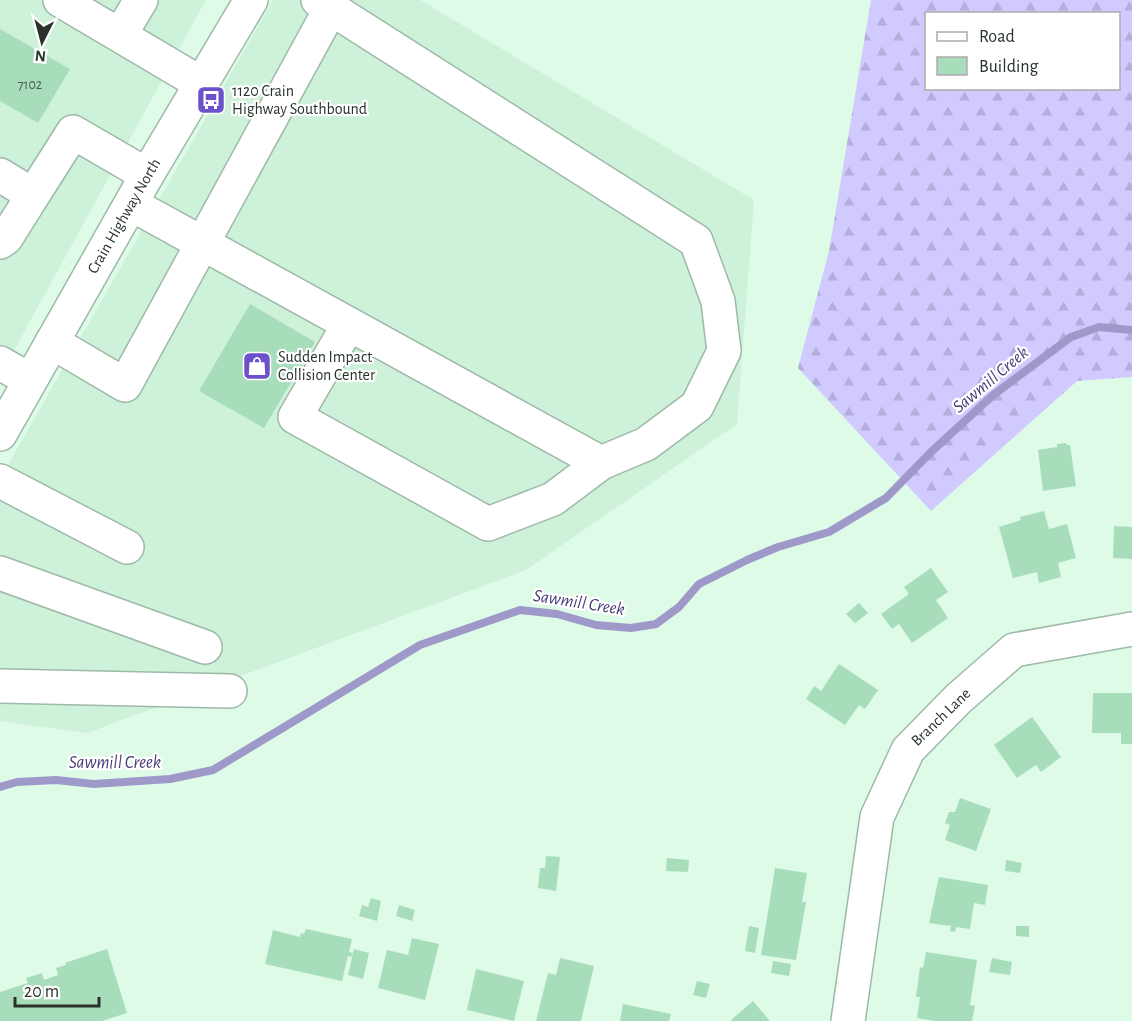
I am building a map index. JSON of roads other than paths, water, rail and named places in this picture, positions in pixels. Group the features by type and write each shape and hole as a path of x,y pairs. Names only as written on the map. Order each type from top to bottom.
{"main road":[{"path":"60,0 202,84"},
{"path":"120,35 141,0"},
{"name":"Crain Highway North","path":"0,434 147,175 251,0"},
{"path":"52,342 125,385 203,245 324,4 696,241 718,301 724,351 697,406 646,444 601,463 553,499 488,524 295,417 349,324"},
{"path":"0,242 6,238 73,132 147,175"},
{"path":"0,175 33,195"},
{"path":"131,204 601,463"},
{"path":"0,363 30,380"},
{"path":"0,481 127,547"},
{"path":"0,573 205,647"},
{"name":"Branch Lane","path":"848,1021 877,817 908,750 958,699 1014,650 1132,629"},
{"path":"0,686 230,691"}],"waterway":[{"name":"Sawmill Creek","path":"0,787 17,782 56,780 94,784 170,779 213,770 420,645 520,610 557,614 596,625 631,628 656,624 679,607 699,584 778,547 829,532 886,498 931,452 992,396 1071,337 1099,327 1132,330"}],"place":[{"name":"1120 Crain Highway Southbound","path":"211,100"},
{"name":"Sudden Impact Collision Center","path":"257,366"}]}
